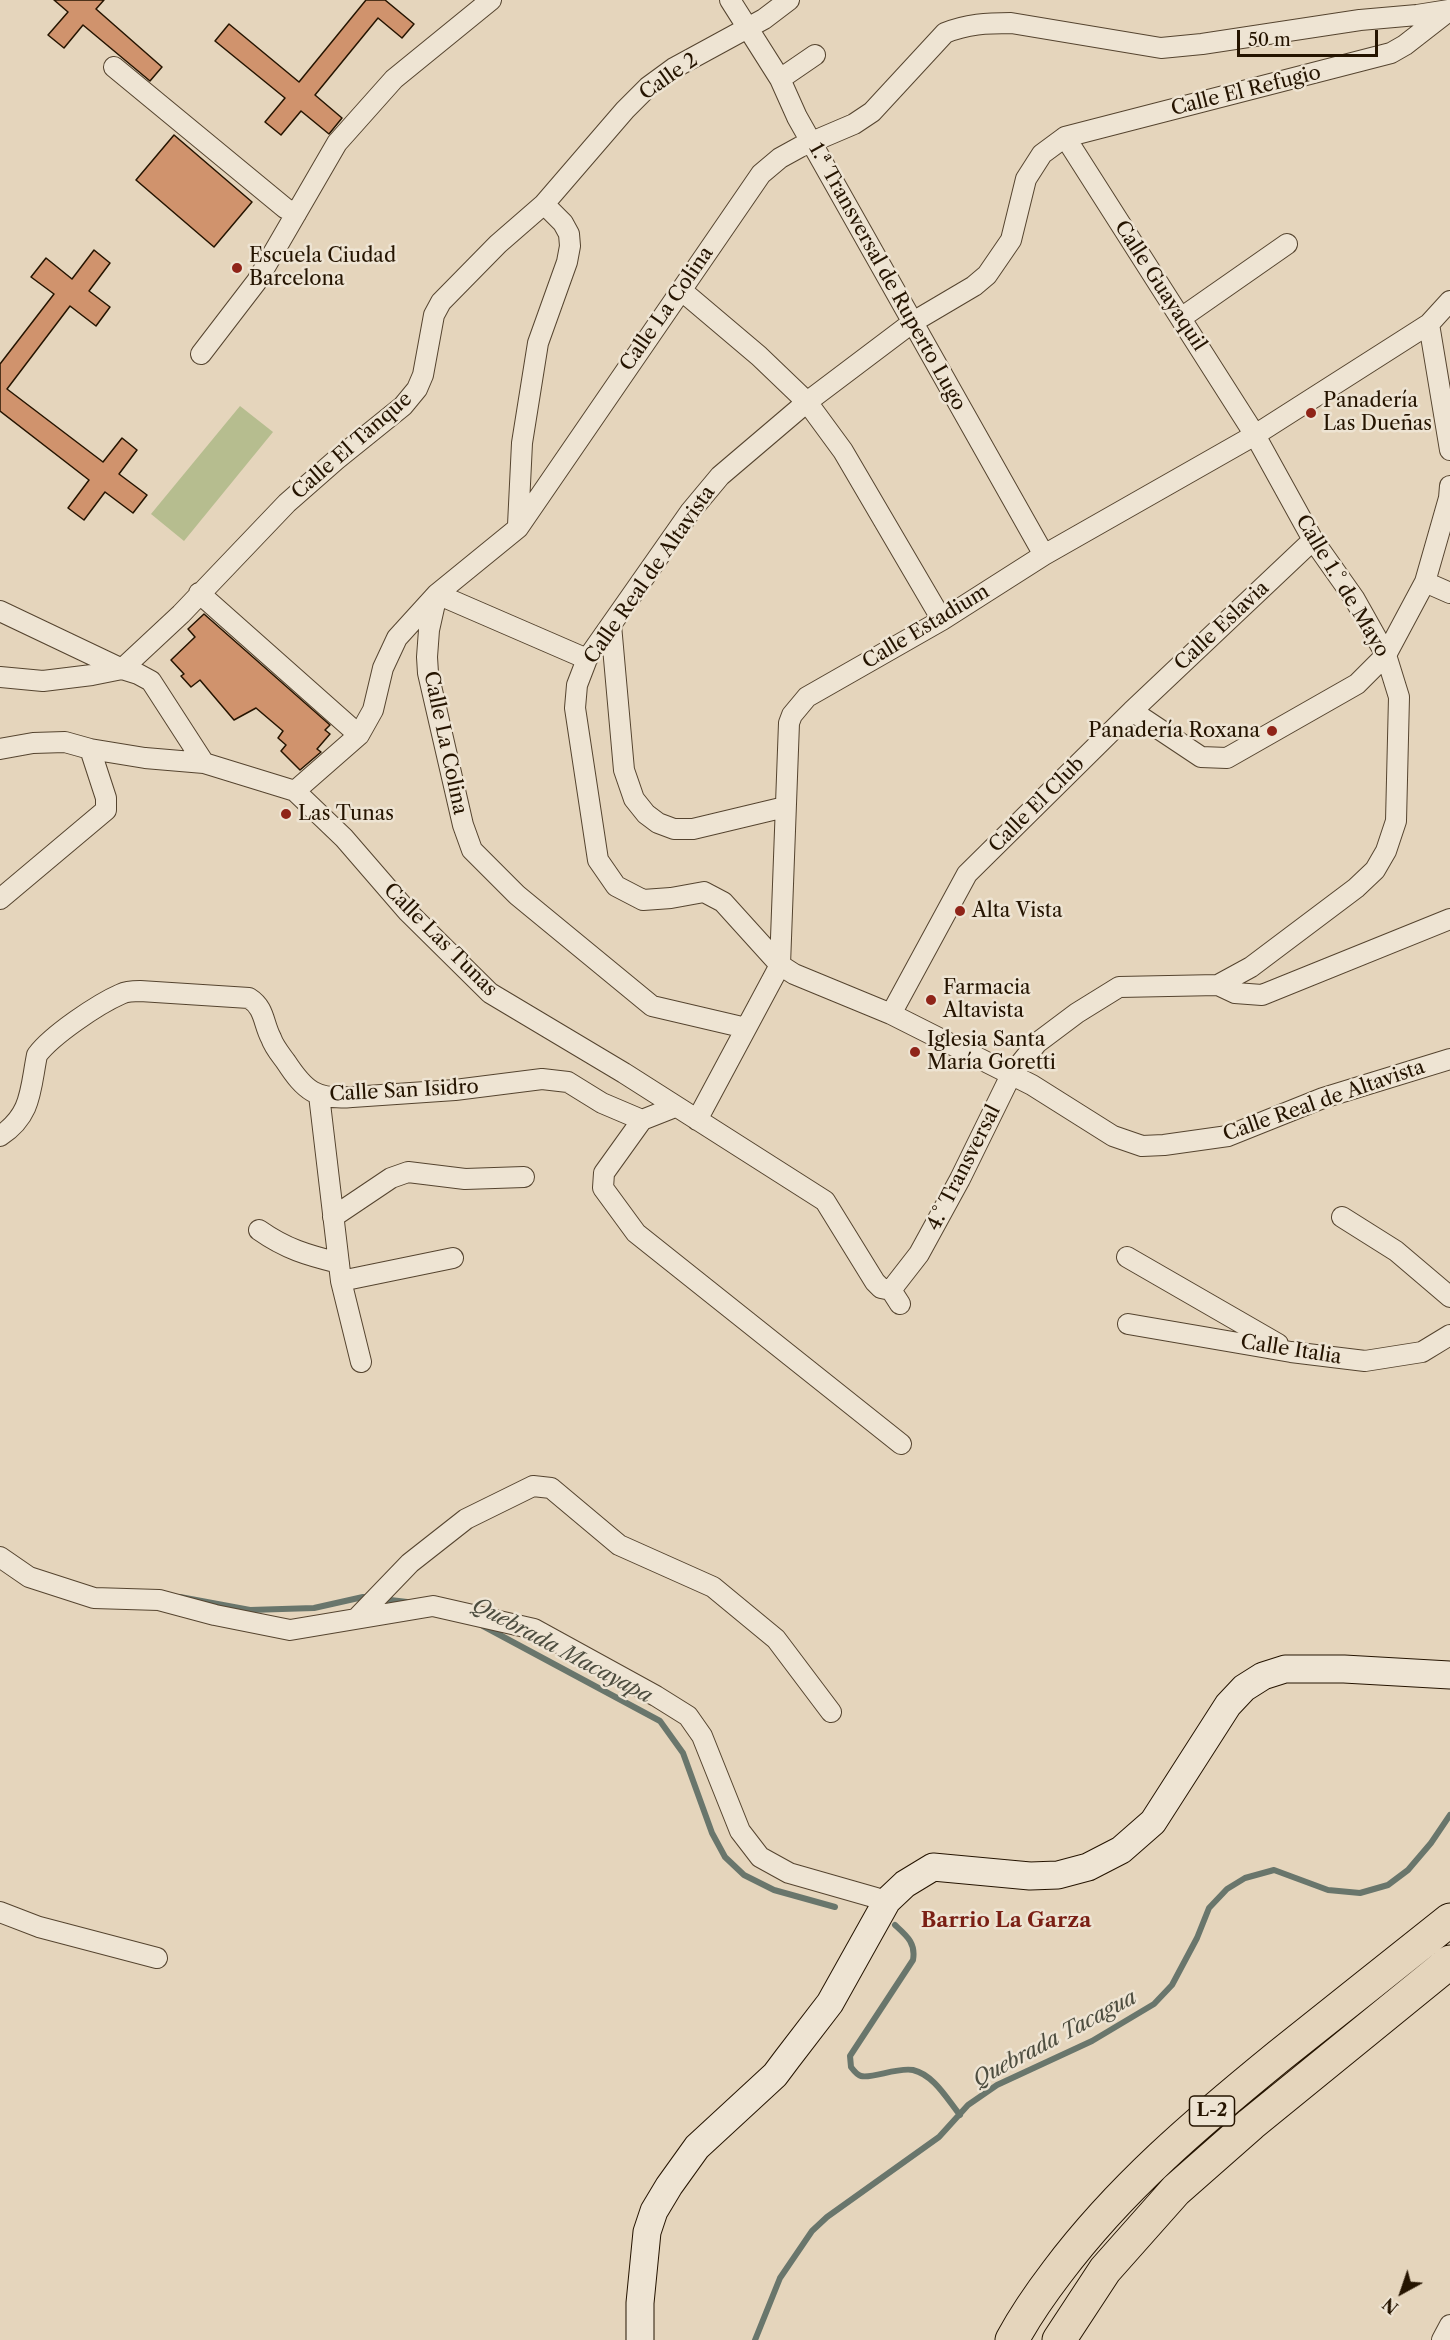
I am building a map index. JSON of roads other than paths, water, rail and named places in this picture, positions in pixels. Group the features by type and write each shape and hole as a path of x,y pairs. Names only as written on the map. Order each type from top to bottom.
{"highway":[{"name":"L-2","path":"1012,2340 1041,2293 1076,2247 1111,2205 1154,2163 1227,2098 1450,1920"},
{"name":"L-2","path":"1059,2340 1105,2270 1176,2190 1251,2124 1450,1962"}],"main road":[{"path":"640,2340 644,2253 647,2232 654,2211 681,2167 698,2147 775,2075 830,2003 887,1902 906,1884 933,1867 1030,1876 1058,1875 1088,1867 1121,1850 1153,1822 1228,1705 1244,1688 1263,1676 1285,1670 1308,1669 1450,1675"}],"street":[{"path":"201,354 257,281 337,143 394,79 491,0"},
{"name":"1.ª Transversal de Ruperto Lugo","path":"730,0 780,79 806,145 913,322 1044,555"},
{"name":"Calle 2","path":"544,204 625,110 648,87 674,68 748,28 789,0"},
{"path":"1443,0 1450,9"},
{"name":"Calle El Refugio","path":"1065,137 1374,58 1405,45 1450,9"},
{"name":"Calle La Colina","path":"746,1028 652,1006 517,895 472,850 463,825 428,673 429,630 437,594 518,528 761,174 780,158 854,124 872,112 945,33 961,27 986,23 1011,23 1161,48 1450,9"},
{"path":"780,79 814,55"},
{"path":"114,67 285,208 296,214"},
{"name":"Calle Guayaquil","path":"1065,137 1255,435"},
{"name":"Calle Real de Altavista","path":"1065,137 1042,154 1026,179 1011,240 987,275 974,286 913,322 807,402 720,476 690,512 587,659 577,685 575,708 598,860 616,886 643,900 704,892 723,902 780,965 794,974 891,1014 1032,1085 1113,1136 1142,1146 1228,1136 1323,1098 1450,1059"},
{"path":"518,528 522,443 538,343 567,262 570,246 569,234 563,223 544,204"},
{"name":"Calle El Tanque","path":"122,669 181,614 287,503 403,406 417,389 423,375 434,315 441,302 498,244 544,204"},
{"path":"1181,318 1287,244"},
{"path":"681,290 759,356 807,402 843,451 942,620"},
{"name":"Calle Estadium","path":"697,1120 780,965 789,723 797,708 807,697 942,620 1044,555 1255,435 1429,324 1450,301"},
{"path":"1429,324 1450,450"},
{"name":"Calle 1.° de Mayo","path":"1218,985 1251,967 1356,888 1375,870 1386,851 1396,822 1399,697 1386,655 1354,598 1313,540 1255,435"},
{"path":"1132,711 1201,757 1227,759 1357,684 1386,655 1425,582 1449,498 1450,486"},
{"name":"Calle Eslavia","path":"1132,711 1313,540"},
{"path":"1425,582 1450,594"},
{"path":"199,593 359,735"},
{"path":"295,791 359,735 373,710 383,668 397,638 437,594 587,659"},
{"path":"0,611 150,681 204,763"},
{"path":"611,625 624,770 634,799 646,814 658,823 674,828 693,829 785,807"},
{"path":"0,677 43,681 122,669"},
{"name":"Calle El Club","path":"891,1014 967,874 1132,711"},
{"name":"Calle Las Tunas","path":"0,749 65,742 90,749 145,758 204,763 295,791 344,838 408,912 490,993 624,1073 825,1201 874,1282 895,1297"},
{"path":"0,899 106,810 106,798 90,749"},
{"name":"4.° Transversal","path":"895,1297 960,1179 1011,1075 1037,1043 1077,1013 1119,987 1218,985 1235,993 1262,995 1450,920"},
{"name":"Calle San Isidro","path":"0,1136 15,1126 23,1114 37,1055 41,1049 105,1003 130,991 249,998 262,1011 271,1039 302,1085 310,1092 319,1095 335,1098 352,1097 542,1079 568,1082 602,1103 642,1120"},
{"path":"319,1095 340,1272 361,1362"},
{"path":"675,1107 642,1120 603,1173 603,1188 636,1233 901,1444"},
{"path":"333,1217 392,1178 408,1172 465,1179 524,1177"},
{"path":"1342,1217 1396,1251 1450,1297"},
{"path":"259,1230 281,1245 340,1272 453,1258"},
{"path":"1127,1257 1292,1352"},
{"name":"Calle Italia","path":"1128,1324 1292,1352 1365,1361 1422,1352 1450,1335"},
{"path":"357,1618 410,1563 466,1519 533,1486 551,1488 619,1545 713,1587 776,1640 831,1712"},
{"path":"0,1557 29,1577 94,1598 159,1599 215,1615 290,1630 433,1606 534,1629 688,1716 702,1736 740,1831 760,1857 789,1873 887,1902"},
{"path":"0,1912 39,1927 157,1958"},
{"path":"1442,2340 1450,2325"}],"waterway":[{"name":"Quebrada Macayapa","path":"180,1597 250,1610 314,1608 363,1597 372,1598"},
{"name":"Quebrada Macayapa","path":"382,1599 407,1602"},
{"name":"Quebrada Macayapa","path":"483,1626 660,1721 683,1753 712,1833 725,1857 744,1875 774,1890 835,1907"},
{"name":"Quebrada Tacagua","path":"755,2340 780,2278 812,2231 827,2217 939,2137 968,2105 997,2085 1092,2041 1154,2004 1172,1985 1197,1938 1209,1908 1227,1889 1245,1878 1274,1870 1328,1890 1360,1893 1388,1885 1408,1870 1431,1843 1450,1815"},
{"name":"Quebrada Macayapa","path":"895,1925 912,1944 913,1960 850,2056 851,2067 861,2076 900,2070 913,2070 921,2073 934,2082 960,2115"}],"place":[{"name":"Escuela Ciudad Barcelona","path":"237,268"},
{"name":"Panadería Las Dueñas","path":"1311,413"},
{"name":"Panadería Roxana","path":"1272,731"},
{"name":"Las Tunas","path":"286,814"},
{"name":"Alta Vista","path":"960,911"},
{"name":"Farmacia Altavista","path":"931,1000"},
{"name":"Iglesia Santa María Goretti","path":"915,1052"}],"district":[{"name":"Barrio La Garza","path":"1006,1921"}]}
